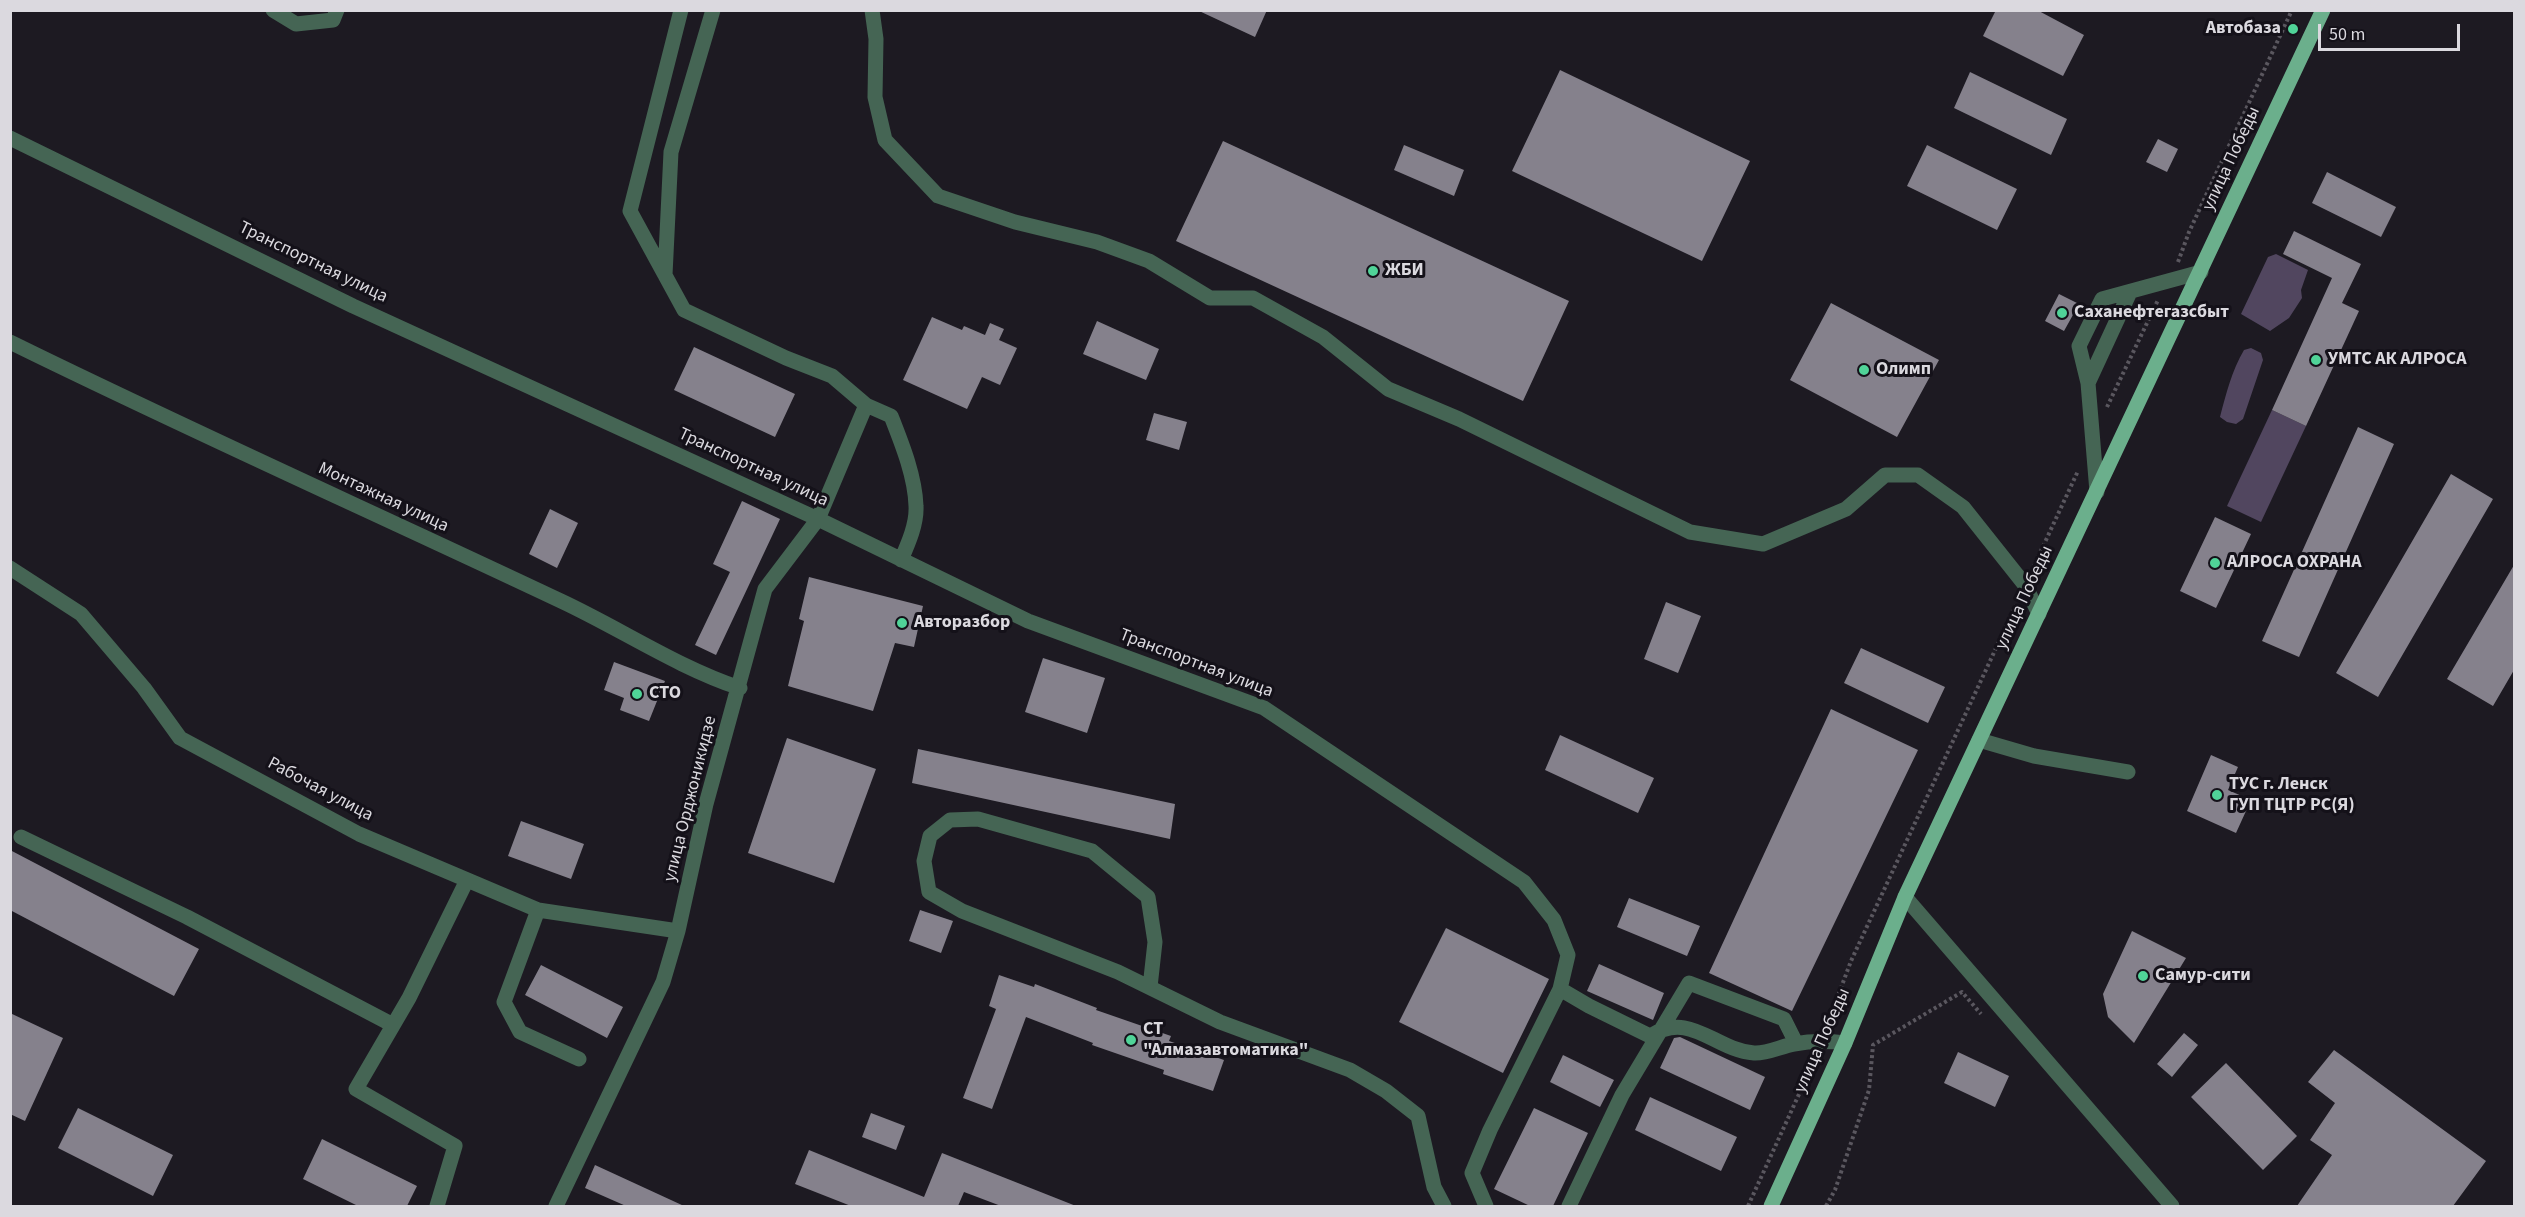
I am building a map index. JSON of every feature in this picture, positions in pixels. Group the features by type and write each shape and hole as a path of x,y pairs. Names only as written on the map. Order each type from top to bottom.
{"main road":[{"name":"улица Победы","path":"1770,1206 1845,1043 1905,897 2323,10"}],"street":[{"path":"273,10 296,24 333,20 337,10"},
{"path":"681,10 630,211 684,310 786,358 832,376 866,405 891,416 906,456 916,507 910,539 901,560"},
{"path":"665,275 671,152 713,10"},
{"path":"872,10 876,39 875,97 885,140 938,196 1015,222 1097,242 1149,261 1210,298 1253,298 1323,337 1388,389 1459,418 1690,532 1763,544 1845,509 1886,475 1918,476 1963,507 2025,585 2039,614"},
{"name":"Транспортная улица","path":"10,138 353,306 818,519 1028,621 1264,708 1524,882 1554,920 1568,955 1560,989 1490,1130 1472,1173 1486,1206"},
{"path":"2097,492 2088,383 2079,346 2102,299 2201,272"},
{"path":"2088,383 2130,292"},
{"name":"Монтажная улица","path":"10,342 173,422 562,601 704,676 740,688"},
{"name":"улица Орджоникидзе","path":"556,1206 663,982 678,931 706,804 740,688 765,589 818,519 866,405"},
{"name":"Рабочая улица","path":"10,568 81,614 144,688 180,738 359,834 537,910 678,931"},
{"path":"1979,740 2034,756 2128,772"},
{"path":"1150,987 1155,942 1149,897 1092,851 978,819 950,820 930,836 924,861 928,892 962,911 1118,972 1220,1022 1350,1070 1386,1091 1418,1116 1434,1187 1444,1206"},
{"path":"21,837 187,917 393,1025"},
{"path":"437,1206 455,1146 356,1089 393,1025 467,880"},
{"path":"1905,897 2172,1206"},
{"path":"537,910 504,1002 520,1032 579,1059"},
{"path":"1569,1206 1622,1095 1689,983 1784,1019 1796,1043"},
{"path":"1560,989 1588,1006 1650,1036 1661,1029 1681,1025 1754,1053 1796,1043 1821,1041 1845,1043"}],"path":[{"path":"1826,1206 1835,1190 1869,1090 1873,1045 1962,992 1985,1019"}],"shaded area":[{"path":"2276,254 2308,270 2301,290 2302,298 2289,318 2270,331 2241,314 2268,257"},
{"path":"2251,348 2261,353 2263,360 2243,419 2236,424 2227,422 2220,417 2230,382 2244,350"},
{"path":"2272,410 2306,426 2261,522 2227,506"}],"building":[{"path":"1197,10 1267,10 1255,37"},
{"path":"1996,10 2037,10 2084,35 2063,76 1983,36"},
{"path":"1560,70 1750,161 1702,261 1512,171"},
{"path":"1970,72 2067,119 2051,155 1954,108"},
{"path":"2158,139 2178,149 2167,172 2146,162"},
{"name":"ЖБИ","path":"1223,141 1569,301 1523,401 1176,241"},
{"path":"1404,145 1464,170 1454,196 1394,170"},
{"path":"1927,145 2017,189 1997,230 1907,186"},
{"path":"2327,172 2396,207 2381,237 2312,203"},
{"name":"УМТС АК АЛРОСА","path":"2294,231 2361,264 2342,303 2359,311 2306,426 2272,410 2332,278 2283,254"},
{"name":"Саханефтегазсбыт","path":"2059,294 2079,304 2064,331 2045,321"},
{"name":"Олимп","path":"1831,303 1939,360 1897,437 1790,380"},
{"path":"932,317 962,330 964,326 985,335 990,323 1004,329 999,340 1017,348 1000,385 982,377 967,409 903,380"},
{"path":"1097,321 1159,349 1146,380 1083,354"},
{"path":"694,347 795,394 775,437 674,390"},
{"path":"1154,413 1187,422 1179,450 1146,440"},
{"path":"2358,427 2394,444 2299,657 2262,641"},
{"path":"2451,474 2493,499 2378,697 2336,673"},
{"path":"742,501 780,519 716,655 695,645 730,572 713,564"},
{"path":"550,509 578,523 557,568 529,554"},
{"name":"АЛРОСА ОХРАНА","path":"2215,517 2251,534 2216,608 2180,591"},
{"path":"2514,565 2514,670 2493,706 2447,679"},
{"path":"809,577 923,606 914,647 895,643 873,711 788,686 804,621 799,619"},
{"path":"1666,602 1701,616 1678,673 1644,659"},
{"path":"1861,648 1945,687 1928,723 1844,683"},
{"path":"1043,658 1105,678 1087,733 1025,712"},
{"name":"СТО","path":"614,662 665,681 649,721 620,710 624,698 604,690"},
{"path":"1831,709 1918,750 1792,1011 1709,973"},
{"path":"1560,735 1654,778 1638,813 1545,770"},
{"path":"787,738 876,769 834,883 748,853"},
{"path":"918,749 1175,804 1170,839 912,783"},
{"name":"ТУС г. Ленск ГУП ТЦТР РС(Я)","path":"2211,755 2238,767 2228,790 2251,800 2236,833 2187,811"},
{"path":"521,821 584,844 571,879 508,856"},
{"path":"10,850 199,949 174,996 10,910"},
{"path":"1629,898 1700,926 1687,956 1617,927"},
{"path":"920,910 953,921 941,953 909,941"},
{"path":"1446,928 1549,979 1503,1073 1399,1022"},
{"name":"Самур-сити","path":"2132,931 2186,958 2134,1043 2108,1017 2103,994"},
{"path":"1599,964 1664,993 1653,1020 1587,991"},
{"path":"541,965 623,1007 607,1038 525,995"},
{"path":"999,975 1034,987 1035,984 1097,1008 1096,1010 1171,1036 1169,1041 1224,1060 1213,1091 1163,1074 1164,1070 1092,1045 1093,1043 1026,1017 992,1109 963,1098 996,1009 989,1006"},
{"path":"10,1013 63,1038 25,1121 10,1114"},
{"path":"2184,1033 2198,1045 2172,1077 2157,1064"},
{"path":"1680,1037 1765,1077 1750,1110 1660,1068 1674,1038"},
{"path":"2334,1050 2486,1161 2453,1206 2297,1206 2332,1155 2310,1140 2335,1103 2308,1082"},
{"path":"1958,1052 2009,1076 1995,1107 1944,1083"},
{"path":"1563,1055 1614,1080 1600,1107 1550,1082"},
{"path":"2226,1063 2297,1136 2263,1170 2191,1097"},
{"path":"1650,1097 1737,1137 1721,1171 1635,1130"},
{"path":"78,1108 173,1155 153,1196 58,1148"},
{"path":"1534,1108 1588,1133 1553,1206 1530,1206 1494,1189"},
{"path":"871,1113 905,1126 896,1150 862,1137"},
{"path":"322,1139 417,1186 407,1206 358,1206 303,1179"},
{"path":"809,1150 924,1197 942,1153 1076,1206 1001,1206 964,1192 958,1206 851,1206 795,1184"},
{"path":"595,1165 684,1206 626,1206 585,1188"}],"place":[{"name":"Автобаза","path":"2293,29"},
{"name":"ЖБИ","path":"1373,271"},
{"name":"Саханефтегазсбыт","path":"2062,313"},
{"name":"УМТС АК АЛРОСА","path":"2316,360"},
{"name":"Олимп","path":"1864,370"},
{"name":"АЛРОСА ОХРАНА","path":"2215,563"},
{"name":"Авторазбор","path":"902,623"},
{"name":"СТО","path":"637,694"},
{"name":"ТУС г. Ленск ГУП ТЦТР РС(Я)","path":"2217,795"},
{"name":"Самур-сити","path":"2143,976"},
{"name":"СТ \"Алмазавтоматика\"","path":"1131,1040"}]}
